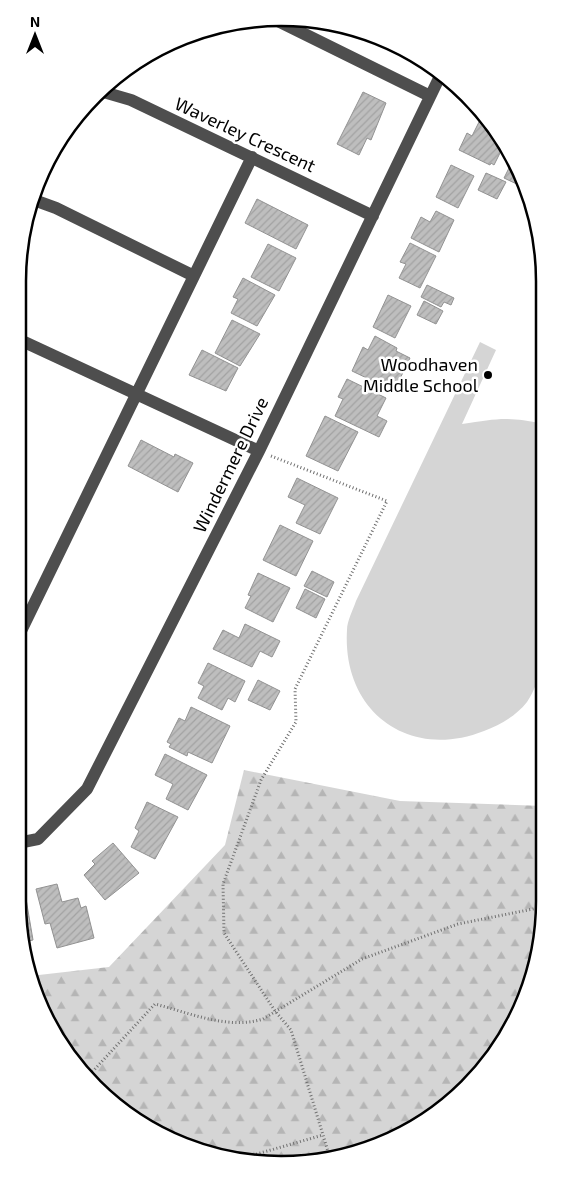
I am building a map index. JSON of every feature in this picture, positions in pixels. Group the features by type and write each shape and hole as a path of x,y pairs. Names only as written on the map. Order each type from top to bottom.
{"street":[{"path":"289,26 430,96"},
{"name":"Windermere Drive","path":"26,841 38,839 87,789 259,451 438,80"},
{"name":"Waverley Crescent","path":"109,93 131,100 373,216"},
{"path":"26,621 252,157"},
{"path":"39,202 56,208 194,276"},
{"path":"26,343 259,451"}],"path":[{"path":"259,451 387,501 295,689 296,722 261,780 223,884 224,934 275,1011 291,1030 328,1152"},
{"path":"91,1071 155,1004 232,1024 247,1024 263,1019 362,959 458,924 536,908"},
{"path":"255,1154 323,1135"}],"green space":[{"path":"480,342 496,350 462,424 502,419 536,423 536,685 532,694 518,712 507,720 484,731 456,739 430,739 406,734 385,722 368,705 356,684 348,659 347,627 356,601"},
{"path":"244,770 400,801 536,806 536,901 534,934 527,967 509,1014 493,1043 473,1069 449,1093 408,1122 378,1136 347,1147 314,1154 281,1156 248,1154 199,1142 154,1122 113,1093 89,1069 60,1028 38,975 109,967 225,845"}],"building":[{"path":"363,92 386,103 371,140 367,138 359,155 337,144"},
{"path":"479,121 501,152 494,165 491,163 490,165 459,150 467,133 472,136"},
{"path":"451,165 474,176 458,208 436,197"},
{"path":"509,168 516,184 504,178"},
{"path":"486,173 506,182 497,199 478,190"},
{"path":"257,199 308,225 296,249 245,223"},
{"path":"436,211 454,220 439,252 411,238 421,217 430,222"},
{"path":"410,243 436,256 420,288 399,278 406,264 400,262"},
{"path":"268,244 296,258 279,291 251,277"},
{"path":"243,278 275,295 257,326 231,313 238,299 233,297"},
{"path":"427,285 454,298 451,305 444,302 441,307 421,297"},
{"path":"388,295 411,306 395,338 373,327"},
{"path":"424,301 443,311 436,324 417,315"},
{"path":"232,320 260,334 240,366 215,353"},
{"path":"375,336 397,348 396,351 410,358 394,391 352,371 363,347 368,350"},
{"path":"202,350 238,368 226,391 189,375"},
{"path":"347,379 386,398 377,416 387,421 379,437 335,416 343,399 338,397"},
{"path":"325,416 358,432 338,471 306,456"},
{"path":"141,440 174,457 175,454 193,463 178,492 128,466"},
{"path":"297,478 338,498 320,534 296,523 305,505 288,497"},
{"path":"280,525 313,541 296,576 263,560"},
{"path":"312,571 334,582 327,597 304,586"},
{"path":"258,573 290,588 273,622 245,608 251,596 248,595"},
{"path":"305,589 325,599 316,618 296,608"},
{"path":"245,624 280,641 272,657 260,651 252,667 213,649 223,630 239,638"},
{"path":"208,663 245,681 235,702 228,698 222,710 198,698 204,686 198,683"},
{"path":"258,680 280,691 270,710 248,700"},
{"path":"191,707 230,726 212,763 188,752 187,756 169,747 171,744 167,742 179,718 185,721"},
{"path":"165,754 207,775 188,810 166,799 173,784 155,775"},
{"path":"147,802 178,817 155,859 131,847 139,831 135,828"},
{"path":"113,843 139,873 105,900 84,875 95,864 92,861"},
{"path":"57,884 62,902 78,898 81,908 86,906 94,938 57,948 50,923 45,924 36,889"},
{"path":"26,899 33,940 29,941 28,934"}],"place":[{"name":"Woodhaven Middle School","path":"488,375"}]}
